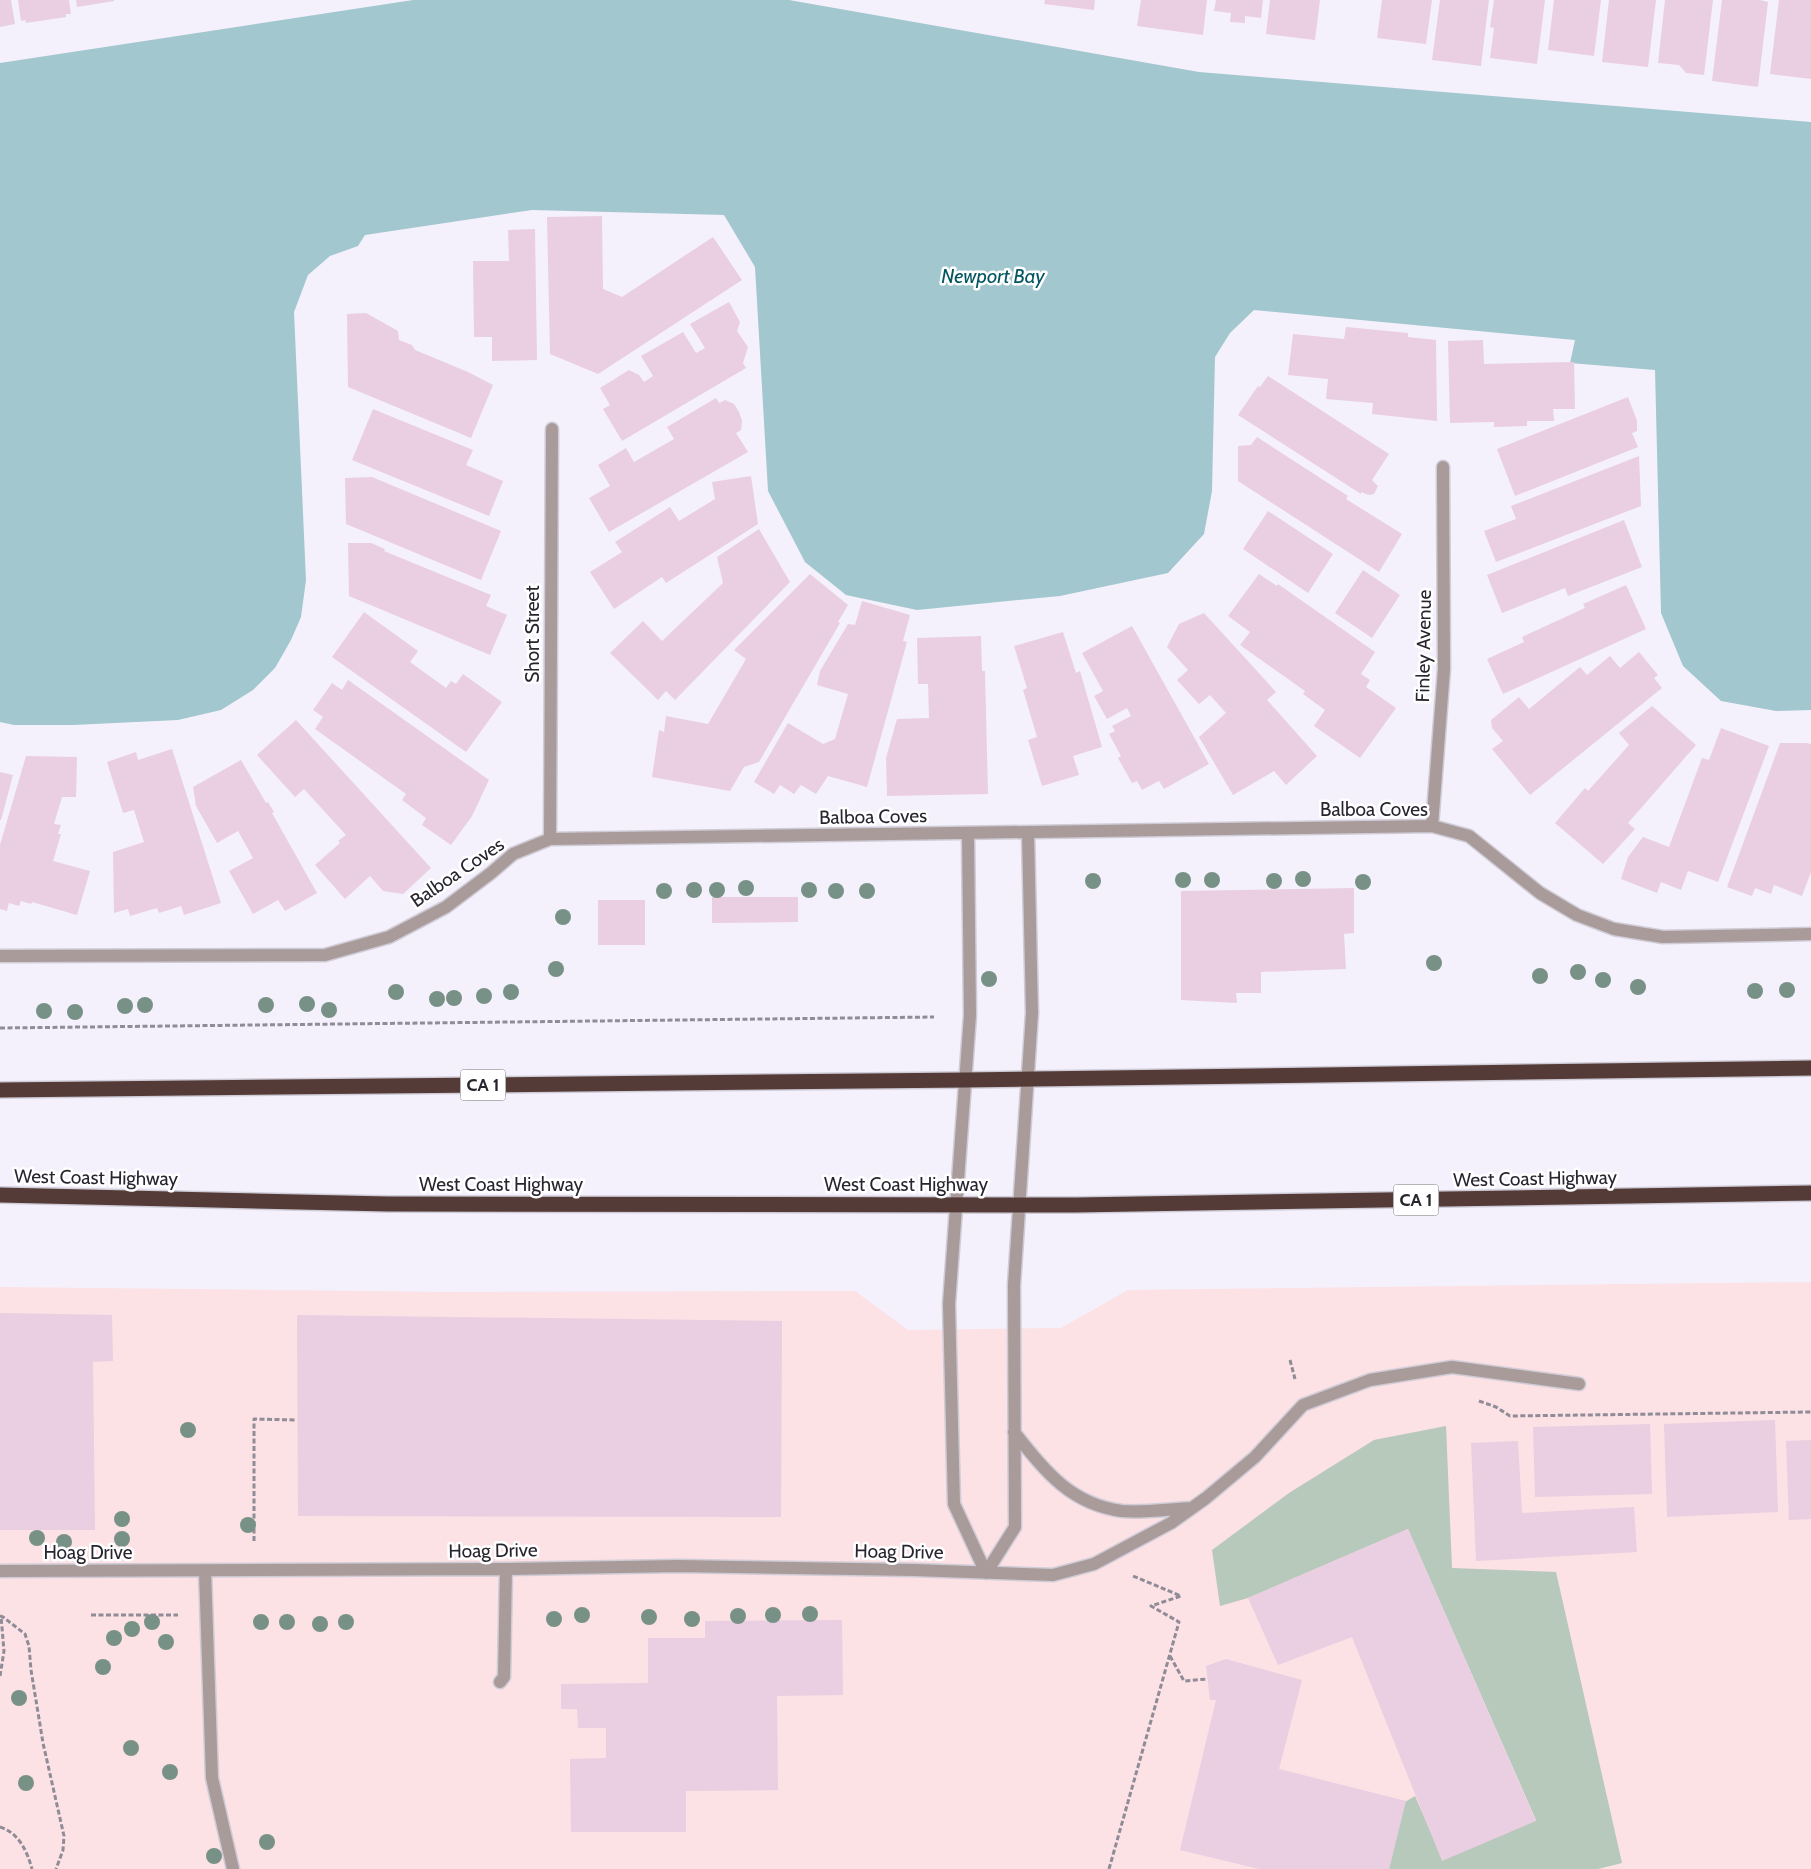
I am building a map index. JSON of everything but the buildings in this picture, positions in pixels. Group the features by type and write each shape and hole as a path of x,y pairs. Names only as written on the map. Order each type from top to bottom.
{"highway":[{"name":"CA 1","path":"0,1090 966,1080 1811,1068"},
{"name":"West Coast Highway","path":"0,1195 388,1204 1086,1205 1811,1193"}],"street":[{"name":"Short Street","path":"550,839 552,430"},
{"name":"Finley Avenue","path":"1432,826 1444,669 1443,467"},
{"name":"Balboa Coves","path":"0,956 325,955 388,937 446,906 514,854 550,839 1432,826 1469,836 1540,893 1577,915 1614,929 1663,937 1811,934"},
{"path":"966,1080 970,1015 968,833"},
{"path":"1028,833 1032,1013 1014,1285 1014,1527 986,1573 1054,1575 1094,1564 1171,1523 1191,1508 1255,1457 1303,1405 1370,1380 1452,1367 1579,1384"},
{"name":"Hoag Drive","path":"0,1571 506,1569 678,1566 986,1573 954,1504 949,1304 966,1080"},
{"path":"1014,1432 1046,1471 1086,1502 1123,1511 1191,1508"},
{"path":"500,1682 504,1677 506,1569"},
{"path":"204,1571 212,1778 233,1869"}],"path":[{"path":"0,1028 934,1017"},
{"path":"1475,1400 1496,1407 1510,1416 1811,1412"},
{"path":"254,1541 254,1419 297,1420"},
{"path":"1109,1869 1179,1622 1151,1606 1181,1596 1133,1575"},
{"path":"91,1615 180,1615"},
{"path":"0,1616 4,1651 0,1676"},
{"path":"0,1616 25,1634 29,1646 43,1743 64,1836 64,1850 56,1869"},
{"path":"1169,1656 1184,1681 1208,1679"},
{"path":"0,1827 8,1829 17,1838 28,1856 32,1869"}],"shaded area":[{"path":"1811,1282 1811,1869 0,1869 0,1287 447,1292 855,1291 908,1330 1061,1328 1128,1290"}],"green space":[{"path":"1446,1426 1452,1568 1556,1572 1622,1863 1598,1869 1389,1869 1405,1802 1415,1796 1443,1860 1536,1820 1408,1529 1248,1598 1220,1606 1212,1550 1289,1493 1374,1440"}],"water":[{"name":"Newport Bay","path":"413,0 789,0 1199,72 1811,122 1811,710 1776,711 1721,701 1683,666 1661,613 1655,370 1570,363 1575,340 1254,310 1230,333 1215,357 1212,491 1204,534 1168,573 1060,596 917,610 846,595 805,562 768,491 755,267 724,215 532,210 365,235 358,246 330,256 308,275 294,312 306,580 301,617 291,640 275,668 253,690 221,710 178,720 73,725 14,725 0,722 0,63"}]}
